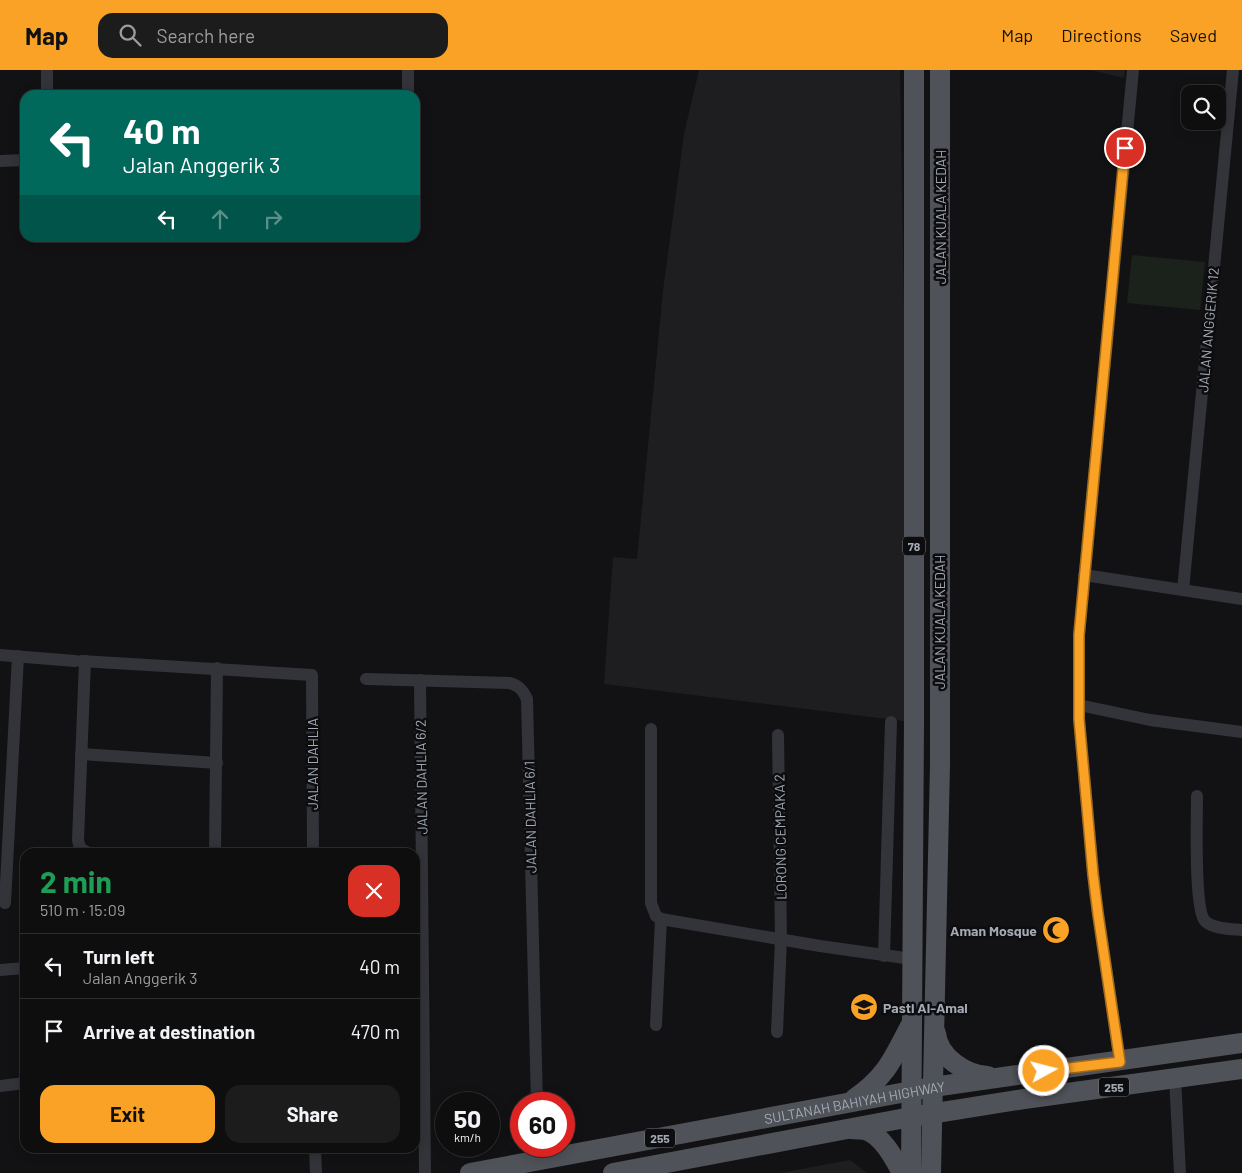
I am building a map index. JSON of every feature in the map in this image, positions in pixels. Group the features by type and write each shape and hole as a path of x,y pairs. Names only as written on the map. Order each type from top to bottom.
{"main road":[{"name":"JALAN KUALA KEDAH","path":"911,1173 914,765 914,70"},
{"name":"JALAN KUALA KEDAH","path":"931,1173 940,765 940,70"},
{"path":"914,765 940,765"},
{"path":"934,1019 936,1040 948,1058 965,1070 985,1076 1005,1076"},
{"path":"850,1102 867,1091 881,1077 893,1061 912,1022"},
{"name":"SULTANAH BAHIYAH HIGHWAY","path":"575,1148 933,1087 1120,1062 1242,1043"},
{"name":"SULTANAH BAHIYAH HIGHWAY","path":"613,1173 911,1117 1242,1069"},
{"path":"931,1145 956,1120 970,1110 987,1105"},
{"path":"849,1129 866,1130 881,1141 893,1156 902,1173"},
{"name":"SULTANAH BAHIYAH HIGHWAY","path":"470,1173 527,1157"}],"street":[{"path":"46,70 47,90"},
{"path":"408,70 408,90"},
{"path":"1120,1062 1096,900 1079,705 1079,635 1133,70"},
{"name":"JALAN ANGGERIK 12","path":"1183,590 1233,70"},
{"path":"0,161 20,160"},
{"path":"1084,575 1242,599"},
{"path":"0,655 217,668 215,848"},
{"path":"5,903 6,770 18,656"},
{"path":"80,661 81,754 78,840 81,848"},
{"name":"JALAN DAHLIA","path":"217,668 312,675 313,848"},
{"name":"JALAN DAHLIA 6/1","path":"366,679 510,683 517,685 523,690 527,699 537,1092"},
{"name":"JALAN DAHLIA 6/2","path":"420,680 425,1173"},
{"path":"1079,705 1150,720 1242,732"},
{"path":"884,956 891,722"},
{"path":"651,729 651,902 656,916 661,919 912,959"},
{"name":"LORONG CEMPAKA 2","path":"777,1032 782,939 778,735"},
{"path":"81,754 216,763"},
{"path":"1197,796 1198,893 1203,919 1214,926 1242,930"},
{"path":"656,1025 661,919"},
{"path":"0,970 20,968"},
{"path":"1175,1078 1180,1173"},
{"path":"0,1086 20,1084"},
{"path":"315,1153 316,1173"}],"shaded area":[{"path":"699,70 900,70 911,722 604,684 613,557 637,559 663,291 684,134"},
{"path":"1091,70 1125,70 1124,78"},
{"path":"1132,255 1205,262 1200,310 1127,303"},
{"path":"850,1160 867,1173 780,1173"}],"place":[{"name":"Aman Mosque","path":"1056,930"},
{"name":"Pasti Al-Amal","path":"864,1007"}],"route":[{"path":"1044,1071 1120,1062 1093,874 1079,719 1079,635 1125,148"}]}
